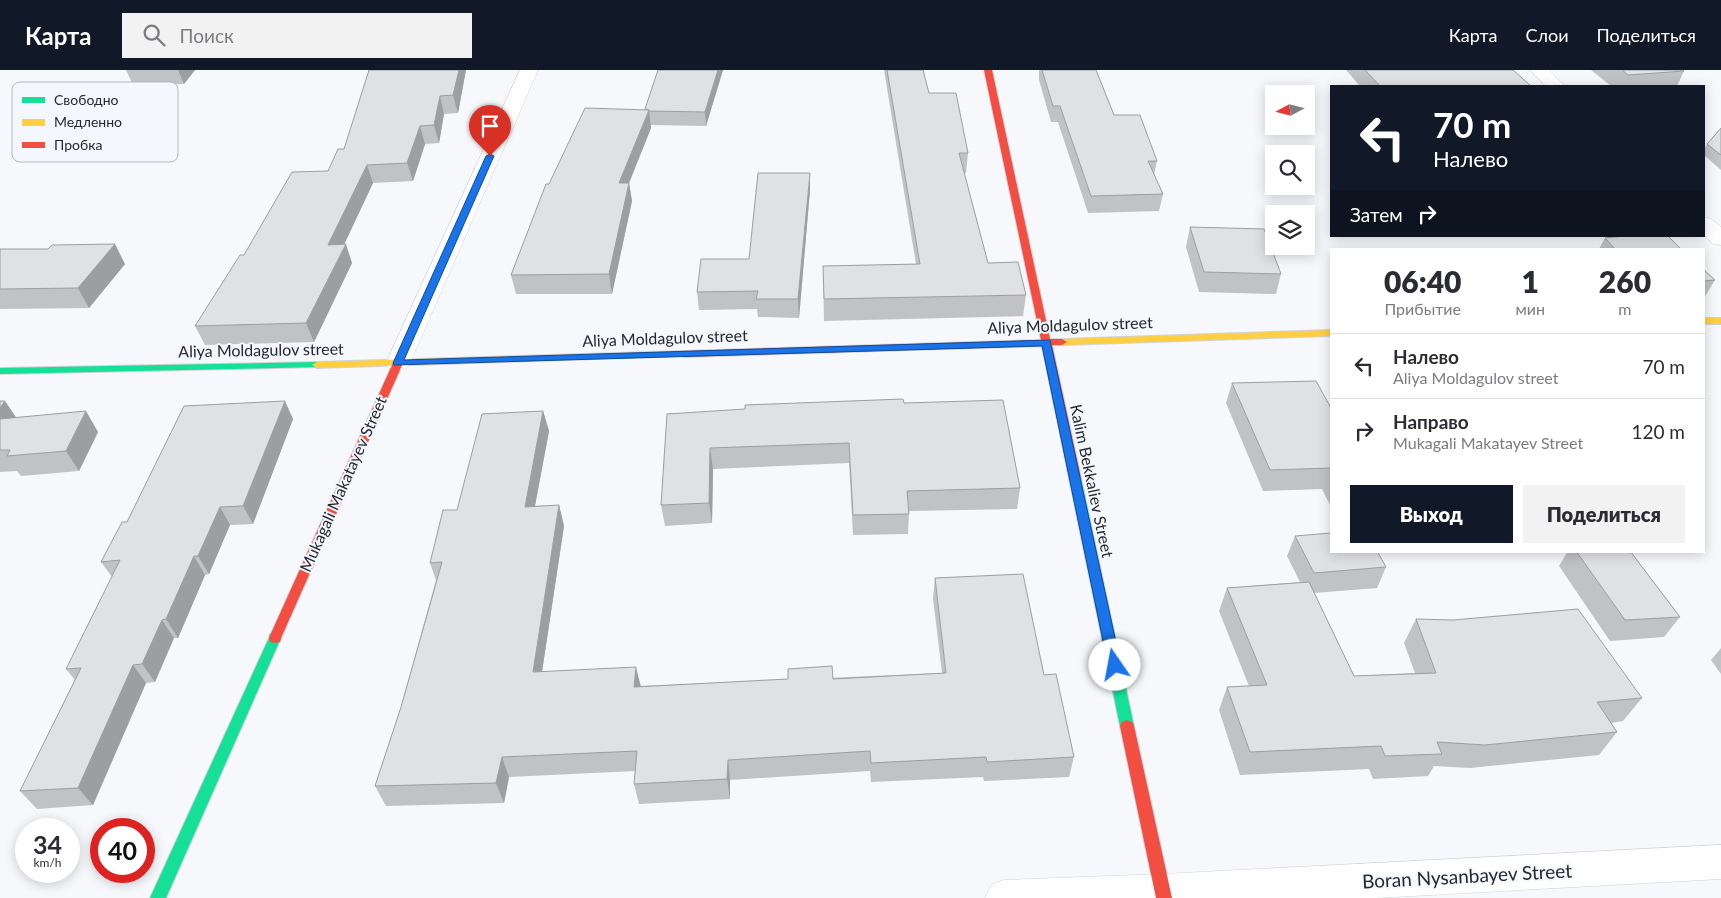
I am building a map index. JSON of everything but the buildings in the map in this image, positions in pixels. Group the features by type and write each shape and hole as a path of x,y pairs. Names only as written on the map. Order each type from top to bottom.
{"street":[{"name":"Mukagali Makatayev Street","path":"158,898 529,70"},
{"name":"Kalim Bekkaliev Street","path":"988,70 1164,895"},
{"path":"1539,70 1555,85"},
{"path":"1705,224 1721,239"},
{"path":"1705,321 1721,321"},
{"name":"Aliya Moldagulov street","path":"0,371 398,363 1330,333"},
{"name":"Boran Nysanbayev Street","path":"1004,898 1164,895 1721,862"}],"traffic: fast":[{"path":"0,371 317,365"},
{"path":"1075,478 1127,726"},
{"path":"158,898 275,638"}],"traffic: slow":[{"path":"1705,321 1721,321"},
{"path":"1062,342 1330,333"},
{"path":"317,365 684,354"}],"traffic: jam":[{"path":"988,70 1075,478"},
{"path":"684,354 1062,342"},
{"path":"275,638 398,363"},
{"path":"1127,726 1164,898"}],"route":[{"path":"490,156 398,363 1046,342 1115,665"}]}
